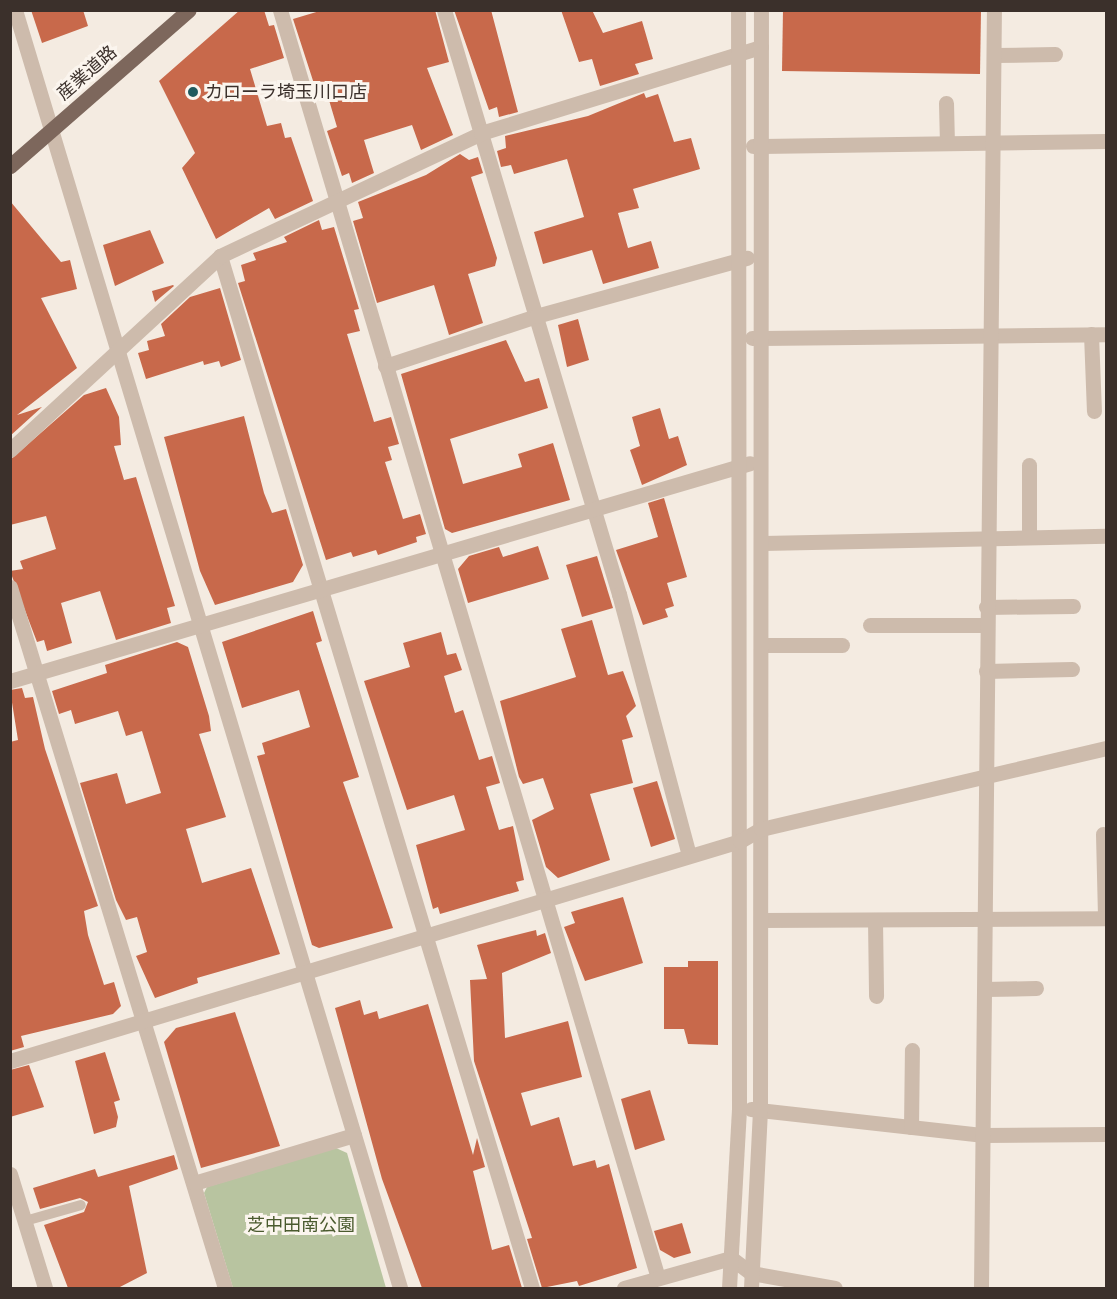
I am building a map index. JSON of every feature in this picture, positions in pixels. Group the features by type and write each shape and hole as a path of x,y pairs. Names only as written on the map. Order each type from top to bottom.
{"main road":[{"name":"産業道路","path":"10,166 189,10"}],"street":[{"path":"15,10 115,354 307,975 400,1288"},
{"path":"279,10 658,1278"},
{"path":"444,10 594,508 689,855"},
{"path":"729,1288 739,1109 741,338 738,10"},
{"path":"751,1281 760,1110 763,543 761,10"},
{"path":"981,1288 985,989 986,607 994,10"},
{"path":"10,450 220,256 336,198 481,133 761,47"},
{"path":"994,55 1054,54"},
{"path":"946,104 947,143"},
{"path":"740,146 1107,141"},
{"path":"385,366 536,316 761,255"},
{"path":"220,256 322,586 532,1288"},
{"path":"741,338 1099,334 1094,411"},
{"path":"10,681 199,628 322,586 442,556 740,464 763,461"},
{"path":"1029,465 1029,537"},
{"path":"763,543 1107,536"},
{"path":"10,587 225,1288"},
{"path":"986,607 1073,606"},
{"path":"870,625 986,625"},
{"path":"762,645 842,645"},
{"path":"986,671 1072,669"},
{"path":"10,1061 307,975 740,841 760,829 1107,748"},
{"path":"761,920 1106,918 1103,834"},
{"path":"875,920 876,996"},
{"path":"985,989 1035,988"},
{"path":"911,1127 912,1050"},
{"path":"739,1109 982,1135 1107,1134"},
{"path":"194,1183 354,1135"},
{"path":"10,1174 45,1288"},
{"path":"624,1288 731,1258"},
{"path":"731,1258 751,1281 835,1288"}],"lane":[{"path":"25,1221 81,1205"}],"green space":[{"name":"芝中田南公園","path":"336,1148 347,1153 386,1288 233,1288 204,1193 207,1187"}],"building":[{"path":"31,10 83,10 88,26 42,43"},
{"path":"240,10 264,10 269,26 274,25 284,58 250,69 267,126 281,123 285,138 291,137 313,201 275,219 269,208 216,239 182,168 195,153 159,81"},
{"path":"323,10 435,10 449,62 427,68 453,135 421,150 412,125 364,140 374,173 352,183 349,173 342,176 327,131 337,127 326,90 317,93 293,19"},
{"path":"454,10 491,10 518,112 499,117 497,107 489,110"},
{"path":"561,10 592,10 603,33 642,21 653,59 635,64 639,74 600,86 592,59 579,62"},
{"path":"783,10 981,10 980,74 782,71"},
{"path":"644,93 646,98 658,94 674,142 691,138 700,169 633,189 639,208 618,213 628,248 651,241 659,268 603,284 592,250 543,264 534,232 584,217 567,159 514,174 511,165 501,167 497,151 506,148 505,136 588,116"},
{"path":"460,154 469,160 478,157 483,173 471,177 497,258 495,266 468,274 483,323 449,335 434,285 377,303 353,221 363,218 358,202 426,175"},
{"path":"10,201 61,262 70,260 77,289 41,298 77,368 17,415 42,407 10,436"},
{"path":"319,220 322,230 334,227 359,309 354,310 360,331 347,334 374,422 391,417 399,444 388,447 392,460 385,462 403,519 420,514 426,534 416,537 417,542 378,555 376,550 353,557 351,552 326,560 238,283 245,281 241,265 256,260 253,253 287,242 284,237"},
{"path":"150,230 164,263 115,286 103,245"},
{"path":"174,286 155,302 152,291"},
{"path":"220,288 241,360 221,367 219,361 204,365 203,361 146,379 138,353 149,350 147,341 165,336 161,324 190,297"},
{"path":"578,319 589,360 567,367 558,325"},
{"path":"506,340 525,382 539,378 548,408 450,439 463,484 522,467 518,454 553,443 570,500 452,533 445,529 401,374"},
{"path":"106,388 119,417 121,445 114,446 124,480 136,477 175,606 167,608 171,623 116,640 100,591 61,603 72,643 47,651 44,640 37,642 10,571 23,569 20,561 56,549 46,516 10,525 10,460 84,395"},
{"path":"660,408 669,439 678,436 687,465 642,485 630,450 640,446 632,417"},
{"path":"244,416 264,493 272,513 286,509 303,565 293,582 215,605 200,571 164,437"},
{"path":"664,498 687,577 667,583 674,606 665,609 668,617 643,625 616,550 658,537 648,503"},
{"path":"538,546 549,579 468,603 458,569 469,556 499,547 503,557"},
{"path":"597,556 613,608 582,617 566,565"},
{"path":"313,611 322,641 316,643 359,777 343,782 393,928 319,948 312,945 257,756 265,754 262,743 310,727 299,690 242,708 222,642"},
{"path":"592,620 608,675 623,671 636,706 626,716 633,737 622,740 633,783 590,794 610,860 558,878 546,867 532,820 554,809 543,778 523,784 519,777 500,701 576,677 561,629"},
{"path":"441,632 447,655 456,653 462,670 444,676 455,713 463,710 479,760 492,756 500,783 486,787 499,830 513,826 524,880 516,882 519,891 440,914 438,907 433,909 416,845 465,830 454,795 407,810 364,681 410,667 403,643"},
{"path":"177,642 188,647 209,716 211,731 199,734 226,817 186,829 202,883 251,868 280,954 197,978 198,983 155,998 136,956 147,952 137,917 126,920 116,900 80,783 117,773 126,804 161,793 142,731 126,736 118,711 75,724 71,710 59,714 52,691 107,673 105,665"},
{"path":"22,688 25,698 33,697 45,749 98,906 84,911 88,935 104,985 114,982 121,1006 113,1014 21,1036 24,1047 10,1051 10,742 18,740 10,690"},
{"path":"657,781 675,839 651,847 633,788"},
{"path":"623,897 643,963 585,981 564,927 575,923 571,912"},
{"path":"536,930 537,936 545,933 551,953 502,973 505,1038 568,1021 582,1077 521,1093 531,1126 559,1117 573,1166 595,1160 597,1168 609,1164 637,1268 579,1286 577,1281 542,1288 527,1239 532,1238 474,1061 470,980 487,979 477,945"},
{"path":"688,961 718,961 718,1045 688,1044 684,1029 664,1029 664,967 688,967"},
{"path":"360,1000 364,1015 377,1011 379,1019 428,1004 473,1155 477,1138 485,1167 473,1171 492,1250 509,1245 522,1288 422,1288 382,1179 335,1008"},
{"path":"235,1012 280,1146 201,1168 164,1042 176,1028"},
{"path":"105,1052 120,1100 114,1102 118,1117 116,1127 94,1134 75,1061"},
{"path":"29,1065 44,1107 10,1117 10,1070"},
{"path":"650,1090 665,1140 635,1150 621,1099"},
{"path":"174,1155 178,1169 129,1186 147,1273 118,1288 68,1288 44,1225 84,1212 88,1202 80,1198 40,1209 33,1188 95,1169 98,1177"},
{"path":"682,1223 691,1253 674,1258 660,1250 654,1231"}],"place":[{"name":"カローラ埼玉川口店","path":"193,92"}]}
